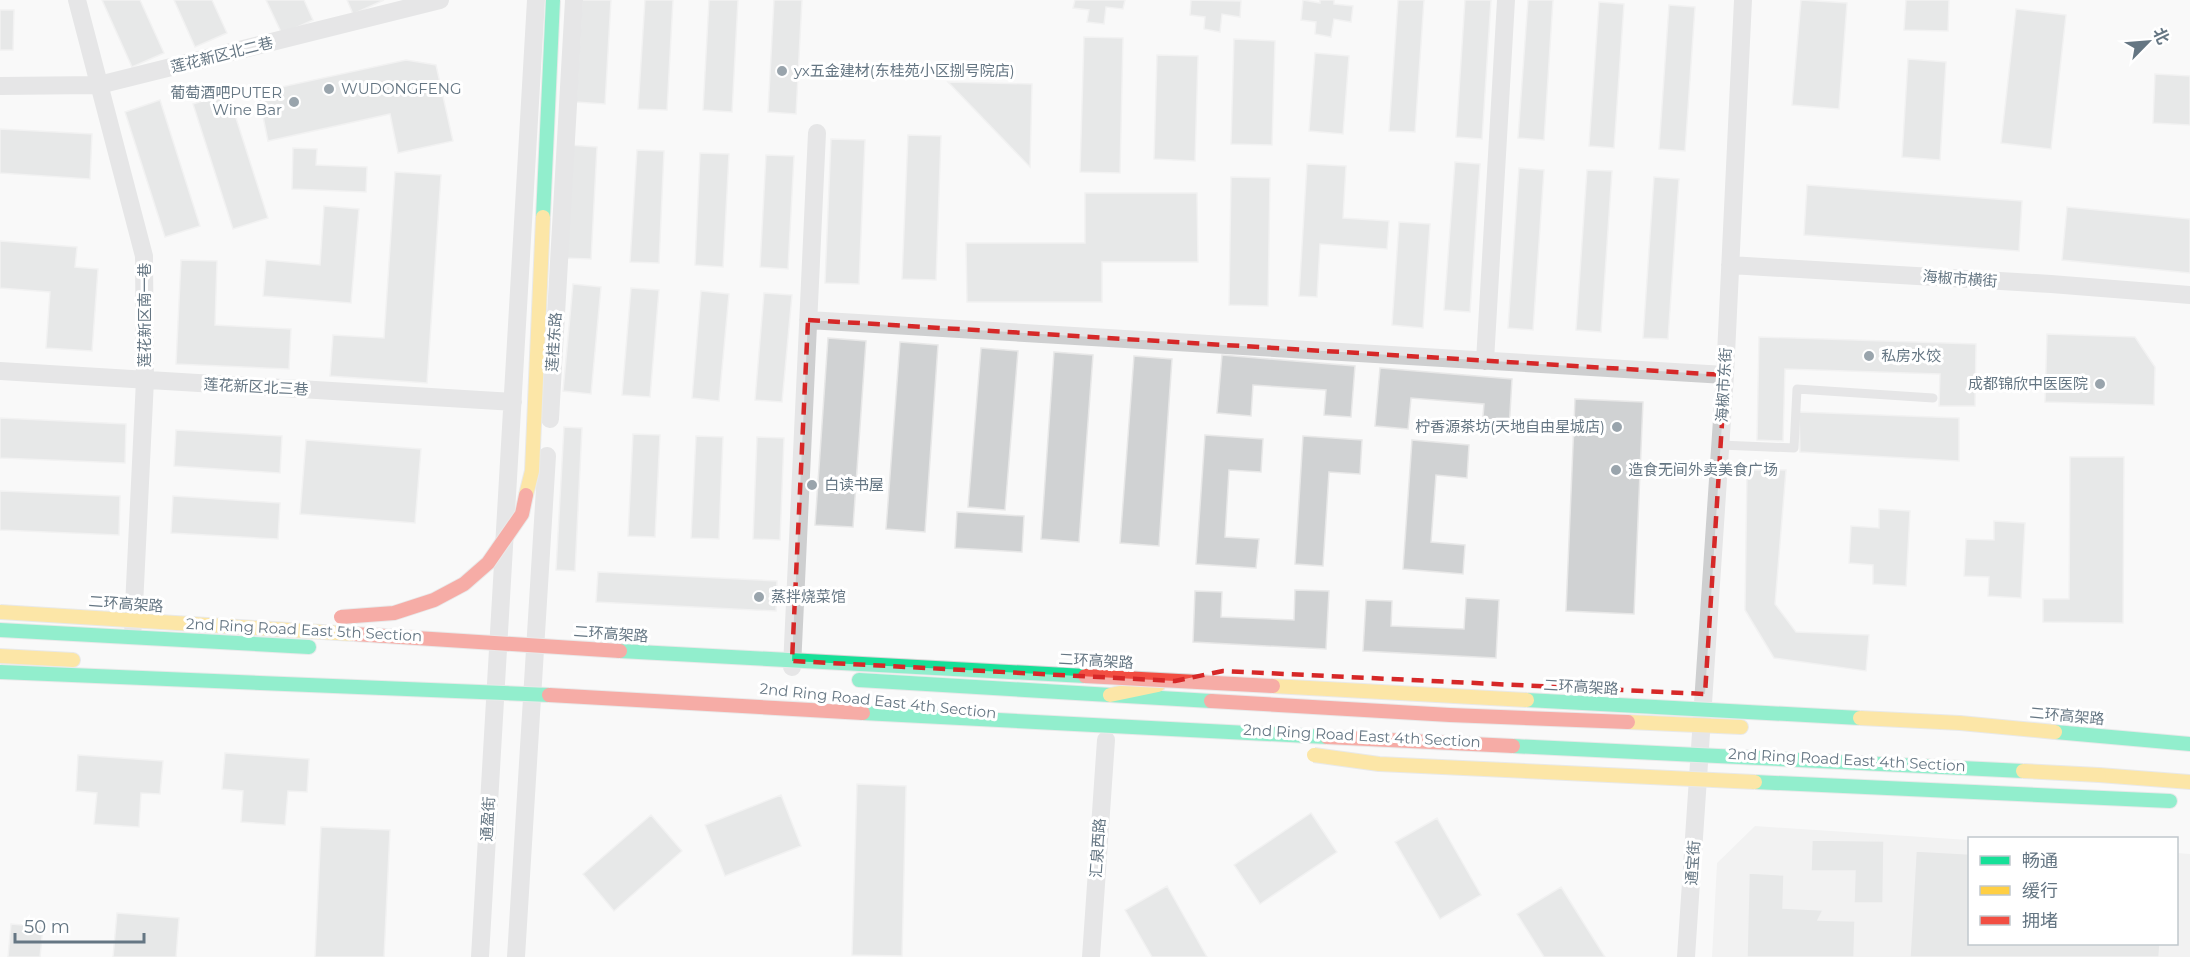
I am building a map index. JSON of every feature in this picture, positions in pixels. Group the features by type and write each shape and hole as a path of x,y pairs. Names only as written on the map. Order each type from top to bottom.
{"main road":[{"path":"199,625 394,613 434,600 464,584 488,563 522,514 532,471 553,0"},
{"name":"二环高架路","path":"0,612 741,658 1960,723 2151,740 2190,746"},
{"name":"2nd Ring Road East 5th Section","path":"0,630 321,647"},
{"name":"2nd Ring Road East 5th Section","path":"404,651 535,658"},
{"path":"0,656 83,660"},
{"path":"535,658 722,670"},
{"path":"237,668 533,684"},
{"path":"1110,695 1223,671 1456,682"},
{"path":"0,672 482,691 1263,747"},
{"name":"2nd Ring Road East 4th Section","path":"849,679 1450,715 1750,728"},
{"name":"2nd Ring Road East 4th Section","path":"533,684 1111,736"},
{"path":"1693,693 1717,694"},
{"path":"1882,704 1960,723"},
{"path":"1111,736 2075,774 2190,782"},
{"path":"2151,740 2190,738"},
{"path":"1987,740 2190,746"},
{"name":"2nd Ring Road East 4th Section","path":"1299,751 1700,769 2120,789 2175,802 1379,764 1299,751"}],"street":[{"name":"莲花新区南一巷","path":"77,0 144,256 145,380 132,638"},
{"name":"莲花新区北二巷","path":"0,86 99,85 440,0"},
{"path":"497,682 536,0"},
{"name":"莲桂东路","path":"533,684 574,0"},
{"path":"1485,361 1506,0"},
{"name":"海椒市东街","path":"1700,769 1725,375 1743,0"},
{"path":"792,675 817,133"},
{"name":"海椒市横街","path":"1730,265 2052,284 2190,295"},
{"path":"808,320 1725,375"},
{"name":"莲花新区北三巷","path":"0,371 513,402"},
{"name":"通盈街","path":"480,957 497,682"},
{"path":"516,957 533,684"},
{"name":"汇泉西路","path":"1091,957 1111,736"},
{"name":"通宝街","path":"1686,957 1700,769"}],"lane":[{"path":"1720,445 1794,448 1797,389 1933,398"}],"highlighted area":[{"path":"808,320 1725,375 1705,694 1223,671 1175,681 792,661"}],"shaded area":[{"path":"1755,826 1968,840 1968,945 2178,945 2178,853 2190,854 2190,957 1712,957 1717,863"}],"building":[{"path":"102,0 140,0 164,53 132,67"},
{"path":"174,0 212,0 227,33 195,47"},
{"path":"266,0 304,0 313,20 282,34"},
{"path":"347,0 384,0 353,14"},
{"path":"582,0 611,0 605,104 576,102"},
{"path":"645,0 673,0 667,110 638,109"},
{"path":"709,0 738,0 732,112 703,110"},
{"path":"774,0 802,0 796,114 768,112"},
{"path":"1075,0 1125,0 1123,9 1106,7 1104,24 1087,22 1089,10 1073,8"},
{"path":"1191,0 1241,1 1240,17 1222,14 1220,32 1204,29 1205,17 1190,15"},
{"path":"1303,0 1320,3 1320,0 1334,0 1334,4 1353,6 1351,22 1334,19 1331,37 1315,34 1316,22 1301,20"},
{"path":"1398,0 1424,0 1415,132 1389,131"},
{"path":"1465,0 1491,0 1482,139 1456,137"},
{"path":"1528,0 1553,0 1544,140 1518,138"},
{"path":"1801,0 1847,3 1839,109 1792,105"},
{"path":"1906,0 1949,0 1948,31 1904,30"},
{"path":"1599,2 1624,4 1614,148 1589,146"},
{"path":"1669,5 1695,7 1685,151 1659,149"},
{"path":"2016,9 2066,15 2051,149 2001,143"},
{"path":"0,10 14,10 13,50 0,50"},
{"path":"1084,37 1123,38 1120,173 1080,172"},
{"path":"1234,39 1275,41 1272,145 1231,144"},
{"path":"1315,53 1349,56 1343,134 1309,131"},
{"path":"1157,55 1198,56 1195,161 1154,159"},
{"path":"1908,59 1946,62 1940,160 1902,157"},
{"path":"406,60 436,65 453,141 398,153 390,114 268,141 258,92"},
{"path":"2155,74 2190,76 2190,125 2153,123"},
{"path":"948,82 1032,84 1030,167"},
{"path":"228,93 268,218 233,229 193,104"},
{"path":"160,100 200,226 165,237 125,112"},
{"path":"0,129 92,134 90,179 0,173"},
{"path":"908,135 941,136 936,280 902,279"},
{"path":"831,139 865,140 859,284 825,283"},
{"path":"569,145 597,147 591,259 563,258"},
{"path":"293,148 317,149 316,165 367,167 366,192 292,189"},
{"path":"637,150 664,151 659,263 630,262"},
{"path":"700,153 729,154 723,267 695,265"},
{"path":"766,155 794,156 788,269 760,267"},
{"path":"1455,162 1480,164 1470,312 1444,310"},
{"path":"1307,164 1346,166 1343,218 1389,221 1387,249 1320,244 1317,297 1299,296"},
{"path":"1519,168 1544,170 1533,330 1508,328"},
{"path":"1587,170 1612,171 1601,332 1576,330"},
{"path":"395,172 441,175 427,383 330,376 333,335 384,338"},
{"path":"1231,177 1270,178 1268,306 1229,305"},
{"path":"1654,177 1679,179 1668,339 1643,338"},
{"path":"1807,185 2022,201 2019,251 1804,235"},
{"path":"1085,193 1197,193 1198,262 1102,262 1102,302 967,302 966,243 1085,243"},
{"path":"324,206 359,209 351,303 263,296 266,260 320,265"},
{"path":"2067,207 2190,219 2190,273 2062,260"},
{"path":"1399,222 1430,224 1423,328 1392,325"},
{"path":"0,241 77,247 75,267 98,269 92,351 46,348 50,292 0,288"},
{"path":"181,260 217,261 215,325 291,329 289,369 176,364"},
{"path":"573,284 601,287 591,394 563,391"},
{"path":"631,288 659,290 650,397 622,395"},
{"path":"701,291 729,294 719,401 692,398"},
{"path":"764,293 792,295 782,402 755,400"},
{"name":"成都锦欣中医医院","path":"2047,334 2135,337 2155,367 2154,405 2045,402"},
{"path":"1759,337 1976,344 1975,406 1939,406 1940,374 1785,369 1783,441 1757,440"},
{"path":"828,338 866,341 853,527 815,525"},
{"path":"900,342 938,345 925,532 886,529"},
{"path":"981,348 1018,351 1005,510 968,507"},
{"path":"1054,352 1093,355 1079,542 1041,539"},
{"path":"1222,355 1355,366 1351,417 1324,415 1326,390 1253,385 1251,416 1217,413"},
{"path":"1134,356 1172,359 1159,546 1120,543"},
{"path":"1380,368 1512,379 1509,430 1482,428 1484,404 1411,398 1408,429 1375,426"},
{"path":"1575,399 1643,402 1634,614 1566,611"},
{"path":"1799,412 1959,418 1959,461 1800,452"},
{"path":"0,418 126,424 125,463 0,458"},
{"path":"564,427 582,428 575,571 556,570"},
{"path":"176,430 282,436 280,473 174,466"},
{"path":"633,434 660,435 655,537 628,536"},
{"path":"1205,435 1263,439 1261,472 1229,470 1225,537 1259,539 1256,568 1196,564"},
{"path":"696,436 723,437 719,539 691,538"},
{"path":"1303,436 1362,440 1360,474 1329,472 1323,566 1295,564"},
{"path":"757,437 784,438 780,540 753,539"},
{"path":"306,440 421,449 415,523 300,514"},
{"path":"1412,440 1469,445 1467,478 1436,475 1431,542 1465,545 1463,574 1403,569"},
{"path":"2070,457 2124,457 2123,623 2043,622 2043,599 2069,599"},
{"path":"1747,470 1786,470 1775,604 1796,632 1869,635 1866,671 1774,658 1745,610"},
{"path":"0,491 120,496 119,535 0,530"},
{"path":"173,496 280,503 278,539 171,533"},
{"path":"1879,509 1910,511 1906,586 1873,584 1873,565 1849,563 1851,526 1879,528"},
{"path":"957,512 1024,516 1022,552 955,548"},
{"path":"1994,521 2025,523 2021,598 1988,596 1989,577 1964,576 1966,539 1994,540"},
{"path":"598,572 777,581 776,611 596,602"},
{"path":"1295,590 1329,591 1326,649 1193,642 1195,591 1222,592 1221,617 1294,620"},
{"path":"1466,598 1499,600 1496,658 1363,651 1366,600 1392,601 1391,626 1464,629"},
{"path":"225,753 309,759 307,792 288,791 285,825 241,822 243,791 222,789"},
{"path":"78,755 163,761 160,794 141,793 139,827 94,824 97,793 76,791"},
{"path":"857,784 906,786 902,956 852,955"},
{"path":"781,795 801,846 725,876 705,825"},
{"path":"1311,813 1337,852 1260,904 1234,865"},
{"path":"651,815 682,851 614,911 583,874"},
{"path":"1437,818 1481,895 1440,919 1395,842"},
{"path":"321,827 390,830 384,957 315,957"},
{"path":"1812,840 1884,841 1883,903 1854,903 1855,871 1811,871"},
{"path":"1916,851 1968,854 1968,945 2160,945 2159,957 1910,957"},
{"path":"1749,873 1784,875 1783,908 1823,910 1818,920 1855,921 1854,957 1747,957"},
{"path":"1167,886 1207,957 1152,957 1125,910"},
{"path":"1561,887 1605,957 1544,957 1517,914"},
{"path":"117,913 179,918 176,957 113,957"},
{"path":"11,924 43,927 40,957 8,957"}],"traffic: fast":[{"path":"543,217 553,0"},
{"path":"0,630 309,647"},
{"path":"620,651 1085,676"},
{"path":"0,672 549,695"},
{"path":"859,680 1211,701"},
{"path":"1527,700 1860,718"},
{"path":"863,713 1327,737"},
{"path":"2055,732 2190,744"},
{"path":"1513,746 2023,771"},
{"path":"1755,782 1974,792"},
{"path":"1974,792 2170,801"}],"traffic: slow":[{"path":"526,495 532,471 543,217"},
{"path":"0,612 354,634"},
{"path":"0,656 73,660"},
{"path":"1110,695 1158,685"},
{"path":"1273,686 1527,700"},
{"path":"1860,718 1960,723 2055,732"},
{"path":"1628,722 1741,727"},
{"path":"1314,755 1379,764 1755,782"},
{"path":"2023,771 2099,775"},
{"path":"2099,775 2190,782"}],"traffic: jam":[{"path":"341,617 394,613 434,600 464,584 488,563 522,514 526,495"},
{"path":"354,634 620,651"},
{"path":"1085,676 1273,686"},
{"path":"549,695 863,713"},
{"path":"1211,701 1450,715 1628,722"},
{"path":"1327,737 1513,746"}],"place":[{"name":"yx五金建材(东桂苑小区捌号院店)","path":"782,71"},
{"name":"WUDONGFENG","path":"329,89"},
{"name":"葡萄酒吧PUTER Wine Bar","path":"294,102"},
{"name":"私房水饺","path":"1869,356"},
{"name":"成都锦欣中医医院","path":"2100,384"},
{"name":"柠香源茶坊(天地自由星城店)","path":"1617,427"},
{"name":"造食无间外卖美食广场","path":"1616,470"},
{"name":"白读书屋","path":"812,485"},
{"name":"蒸拌烧菜馆","path":"759,597"}]}
